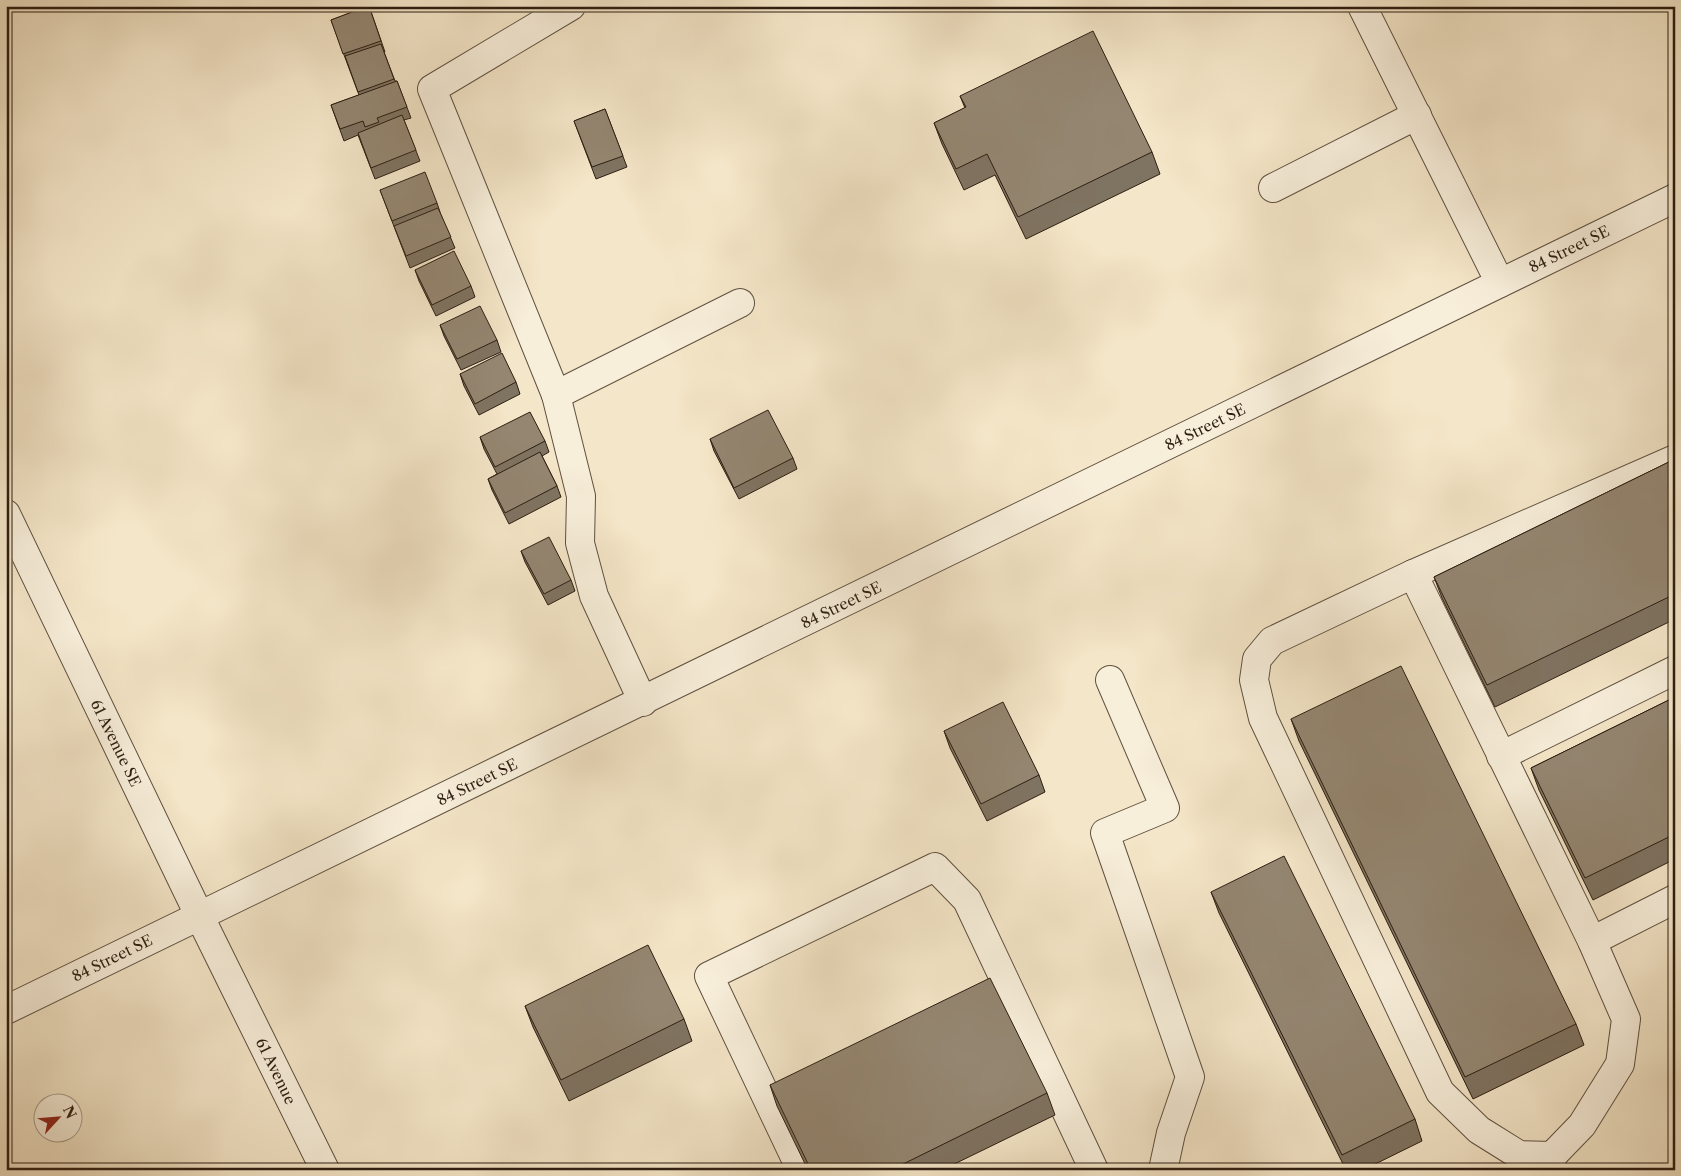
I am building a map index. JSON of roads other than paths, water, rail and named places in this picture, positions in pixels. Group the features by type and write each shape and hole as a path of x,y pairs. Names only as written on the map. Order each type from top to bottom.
{"street":[{"path":"571,6 432,89 556,395 581,496 580,543 594,596 643,702"},
{"path":"1362,6 1500,283"},
{"path":"1273,188 1417,115"},
{"name":"84 Street SE","path":"6,1010 199,915 643,702 1675,198"},
{"path":"556,395 740,303"},
{"path":"1413,574 1592,941 1626,1020 1620,1064 1582,1124 1551,1163 1519,1155 1479,1130 1440,1092 1263,718 1254,680 1257,659 1272,641 1413,574 1675,459"},
{"name":"61 Avenue SE","path":"6,514 227,972"},
{"path":"1501,756 1675,670"},
{"path":"1110,680 1165,808 1105,833 1190,1078 1171,1133 1163,1170"},
{"path":"801,1170 709,976 935,867 967,900 1094,1170"},
{"path":"1592,941 1675,899"},
{"name":"61 Avenue","path":"227,972 325,1170"}]}
